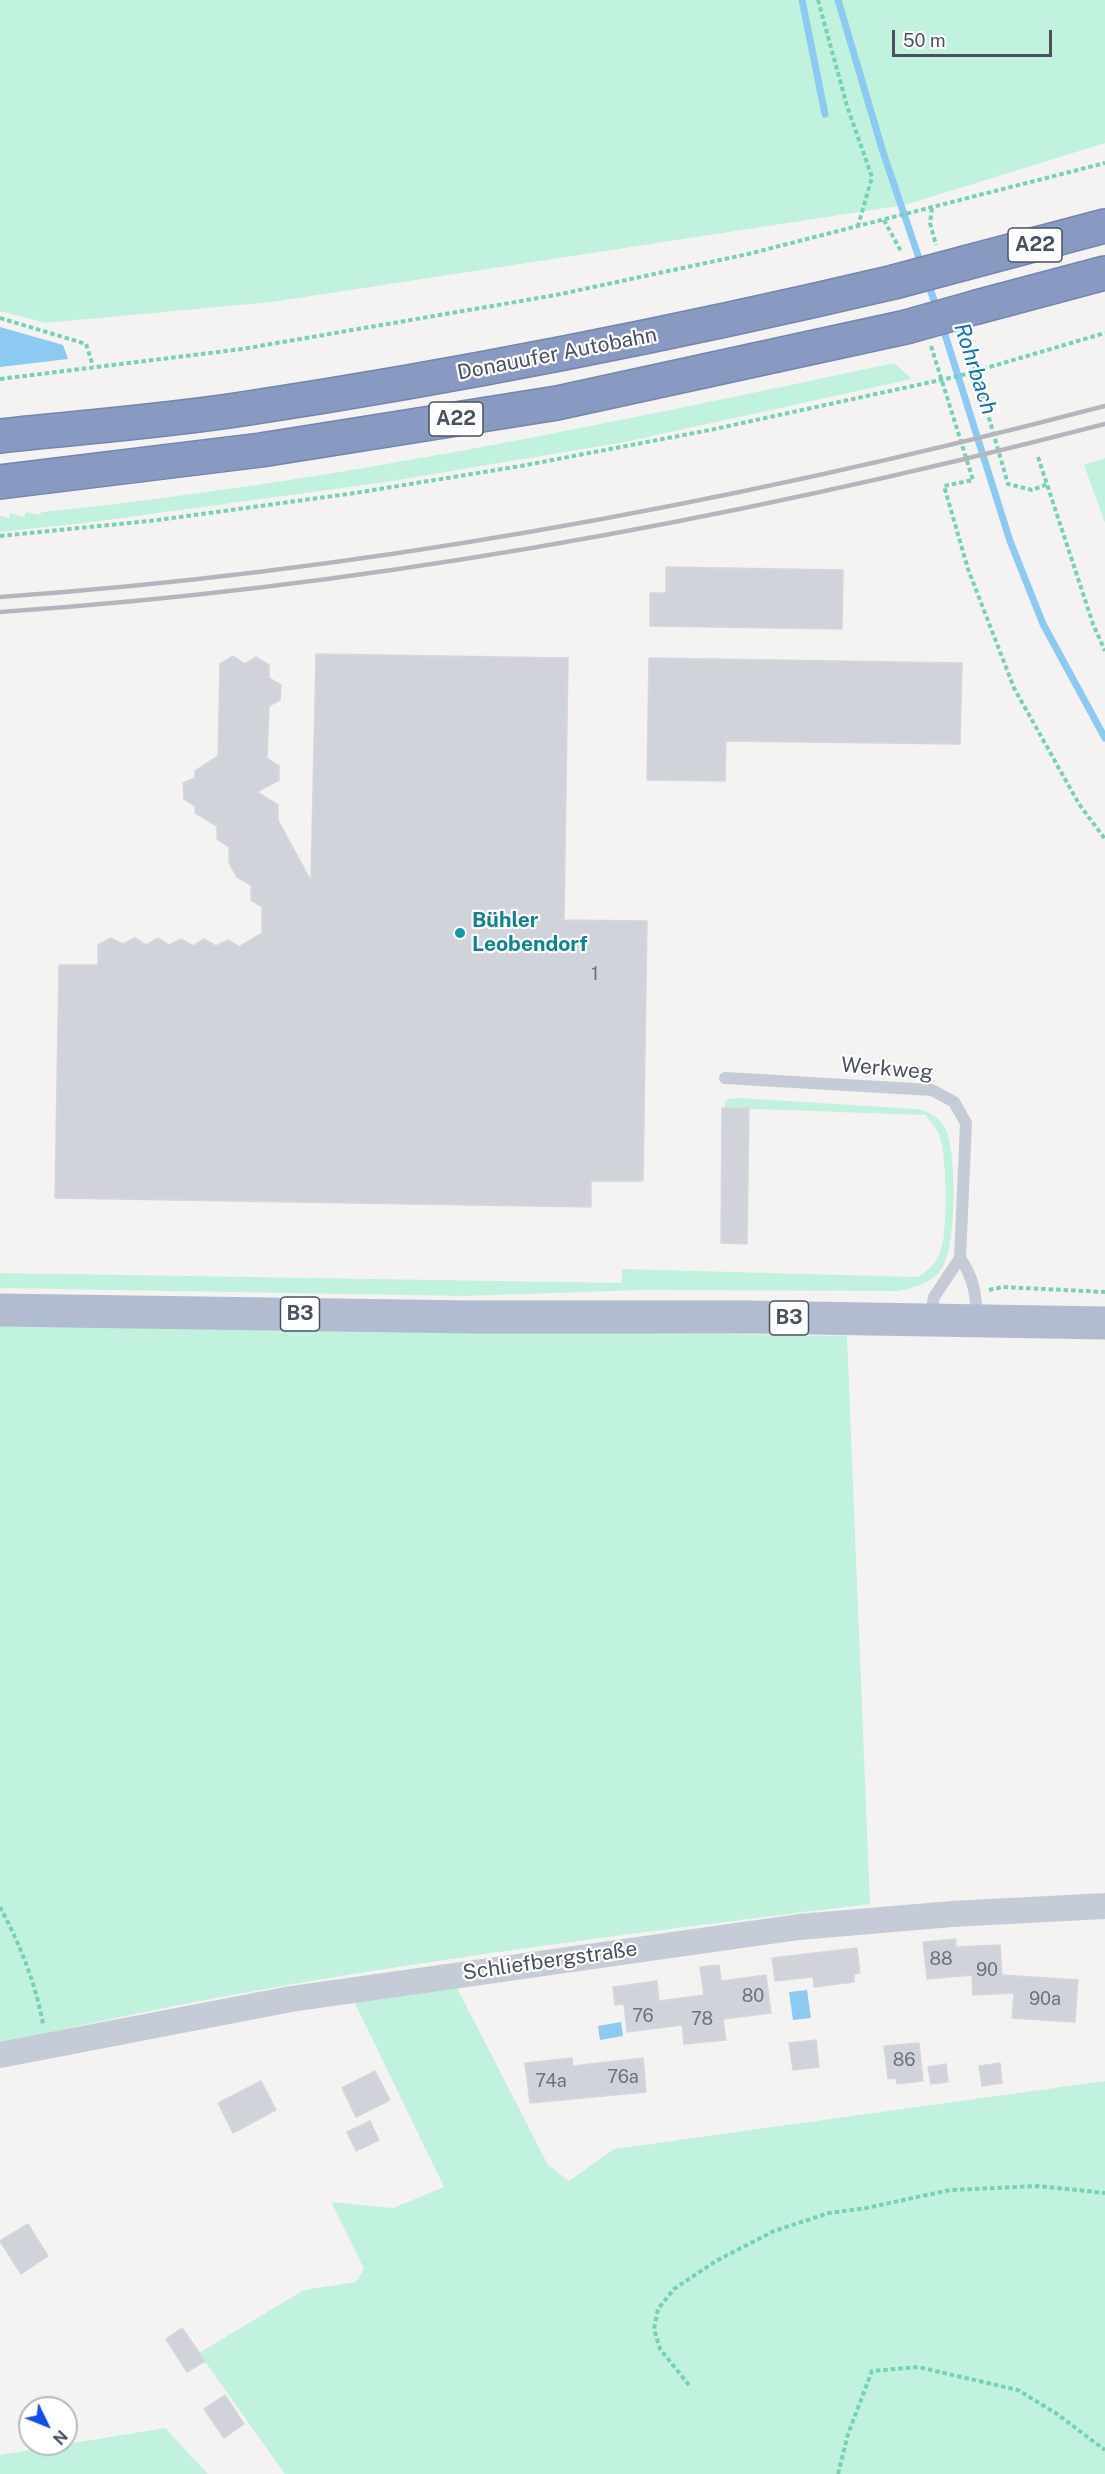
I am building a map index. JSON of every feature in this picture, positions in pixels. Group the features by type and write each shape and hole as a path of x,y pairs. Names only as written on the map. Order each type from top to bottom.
{"highway":[{"name":"Donauufer Autobahn","path":"0,436 248,408 548,358 737,319 894,282 1105,226"},
{"name":"A22","path":"0,482 261,450 557,403 906,327 1105,273"}],"main road":[{"name":"B3","path":"0,1310 1105,1323"}],"street":[{"name":"Schliefbergstraße","path":"0,2055 47,2044 291,1999 799,1927 952,1914 1105,1906"}],"lane":[{"name":"Werkweg","path":"725,1078 932,1090 944,1094 954,1102 966,1123 960,1258"},
{"path":"930,1320 934,1297 960,1258 973,1280 977,1320"}],"path":[{"path":"818,0 847,106 872,177 858,226"},
{"path":"0,379 242,349 556,295 747,254 1105,164"},
{"path":"0,318 86,344 93,367"},
{"path":"0,536 170,518 356,493 521,466 710,430 942,380 1105,333"},
{"path":"977,371 1008,484 1032,490 1048,484"},
{"path":"942,380 973,480 944,486 968,569 1014,688 1079,804 1105,839"},
{"path":"1038,458 1093,624 1105,651"},
{"path":"0,1907 9,1924 40,2005 47,2044"},
{"path":"689,2385 660,2349 654,2329 658,2309 674,2289 716,2261 774,2231 829,2213 866,2208 950,2190 1038,2186 1105,2193"},
{"path":"838,2474 848,2434 872,2371 918,2367 1018,2390 1057,2414 1105,2450"}],"green space":[{"path":"0,0 1105,0 1105,143 905,205 272,302 45,323 0,311"},
{"path":"894,363 912,379 625,442 386,482 85,523 0,532 0,516 9,518 10,513 24,517 26,512 39,515 42,512 149,500 363,468 576,429"},
{"path":"1105,458 1105,523 1084,465"},
{"path":"739,1098 917,1109 938,1119 944,1126 950,1142 954,1197 948,1253 936,1276 919,1286 898,1291 642,1290 465,1296 0,1288 0,1273 622,1283 622,1269 917,1277 932,1266 941,1250 945,1226 945,1174 939,1134 925,1115 725,1108 724,1102"},
{"path":"0,1323 847,1336 870,1904 542,1946 324,1979 216,1998 0,2044"},
{"path":"453,1980 548,2165 569,2181 614,2149 1105,2081 1105,2474 285,2474 199,2353 304,2290 356,2282 364,2269 331,2202 393,2208 444,2187 351,1995"},
{"path":"165,2428 208,2474 0,2474 0,2455 18,2452 18,2456 78,2456 78,2442"}],"water":[{"path":"0,327 63,345 68,359 0,367"},
{"path":"807,1990 811,2018 793,2020 789,1992"},
{"path":"621,2022 623,2036 600,2040 598,2026"}],"building":[{"path":"666,567 843,570 842,629 650,626 650,593 666,593"},
{"name":"Bühler Leobendorf","path":"316,654 568,658 564,920 647,921 643,1181 591,1181 591,1207 55,1198 59,965 98,965 98,945 111,938 123,944 135,938 146,945 158,938 169,945 181,939 193,946 204,939 216,946 228,940 239,947 262,933 262,907 251,900 251,885 237,877 229,863 229,847 217,839 217,826 195,813 195,806 184,799 183,783 195,778 195,771 218,756 220,664 233,656 245,664 256,657 269,665 269,678 281,685 280,700 269,706 267,758 279,766 279,780 257,792 278,805 278,820 311,881"},
{"path":"649,658 962,663 960,744 726,741 725,781 647,780"},
{"path":"722,1108 749,1108 747,1244 721,1243"},
{"path":"956,1939 956,1947 1000,1945 1002,1975 1078,1980 1075,2022 1012,2018 1014,1993 973,1995 972,1975 927,1979 923,1942"},
{"path":"857,1948 860,1973 854,1974 854,1982 814,1987 813,1977 775,1981 772,1958"},
{"path":"719,1965 721,1981 766,1975 771,2013 723,2019 726,2040 684,2044 682,2025 627,2032 624,2004 615,2005 613,1987 657,1981 659,2001 704,1995 700,1967"},
{"path":"816,2040 819,2067 793,2070 789,2043"},
{"path":"919,2043 923,2081 897,2084 896,2078 888,2079 884,2046"},
{"path":"572,2058 573,2066 643,2058 646,2092 530,2103 525,2063"},
{"path":"1000,2063 1002,2083 982,2086 979,2066"},
{"path":"946,2064 948,2082 931,2084 928,2067"},
{"path":"375,2071 390,2100 356,2117 342,2088"},
{"path":"261,2081 276,2110 233,2133 218,2103"},
{"path":"370,2121 379,2140 356,2151 347,2132"},
{"path":"28,2224 48,2256 21,2274 0,2241"},
{"path":"182,2328 205,2361 187,2372 166,2339"},
{"path":"225,2395 244,2424 224,2438 204,2409"}],"waterway":[{"path":"802,0 825,114"},
{"name":"Rohrbach","path":"838,0 883,152 922,267"},
{"name":"Rohrbach","path":"928,283 937,309"},
{"name":"Rohrbach","path":"942,325 1010,541 1043,624 1105,738"}],"railway":[{"path":"0,597 280,570 557,527 832,472 1105,406"},
{"path":"0,612 140,601 280,585 557,544 832,490 1105,424"}],"place":[{"name":"Bühler Leobendorf","path":"460,933"}]}
